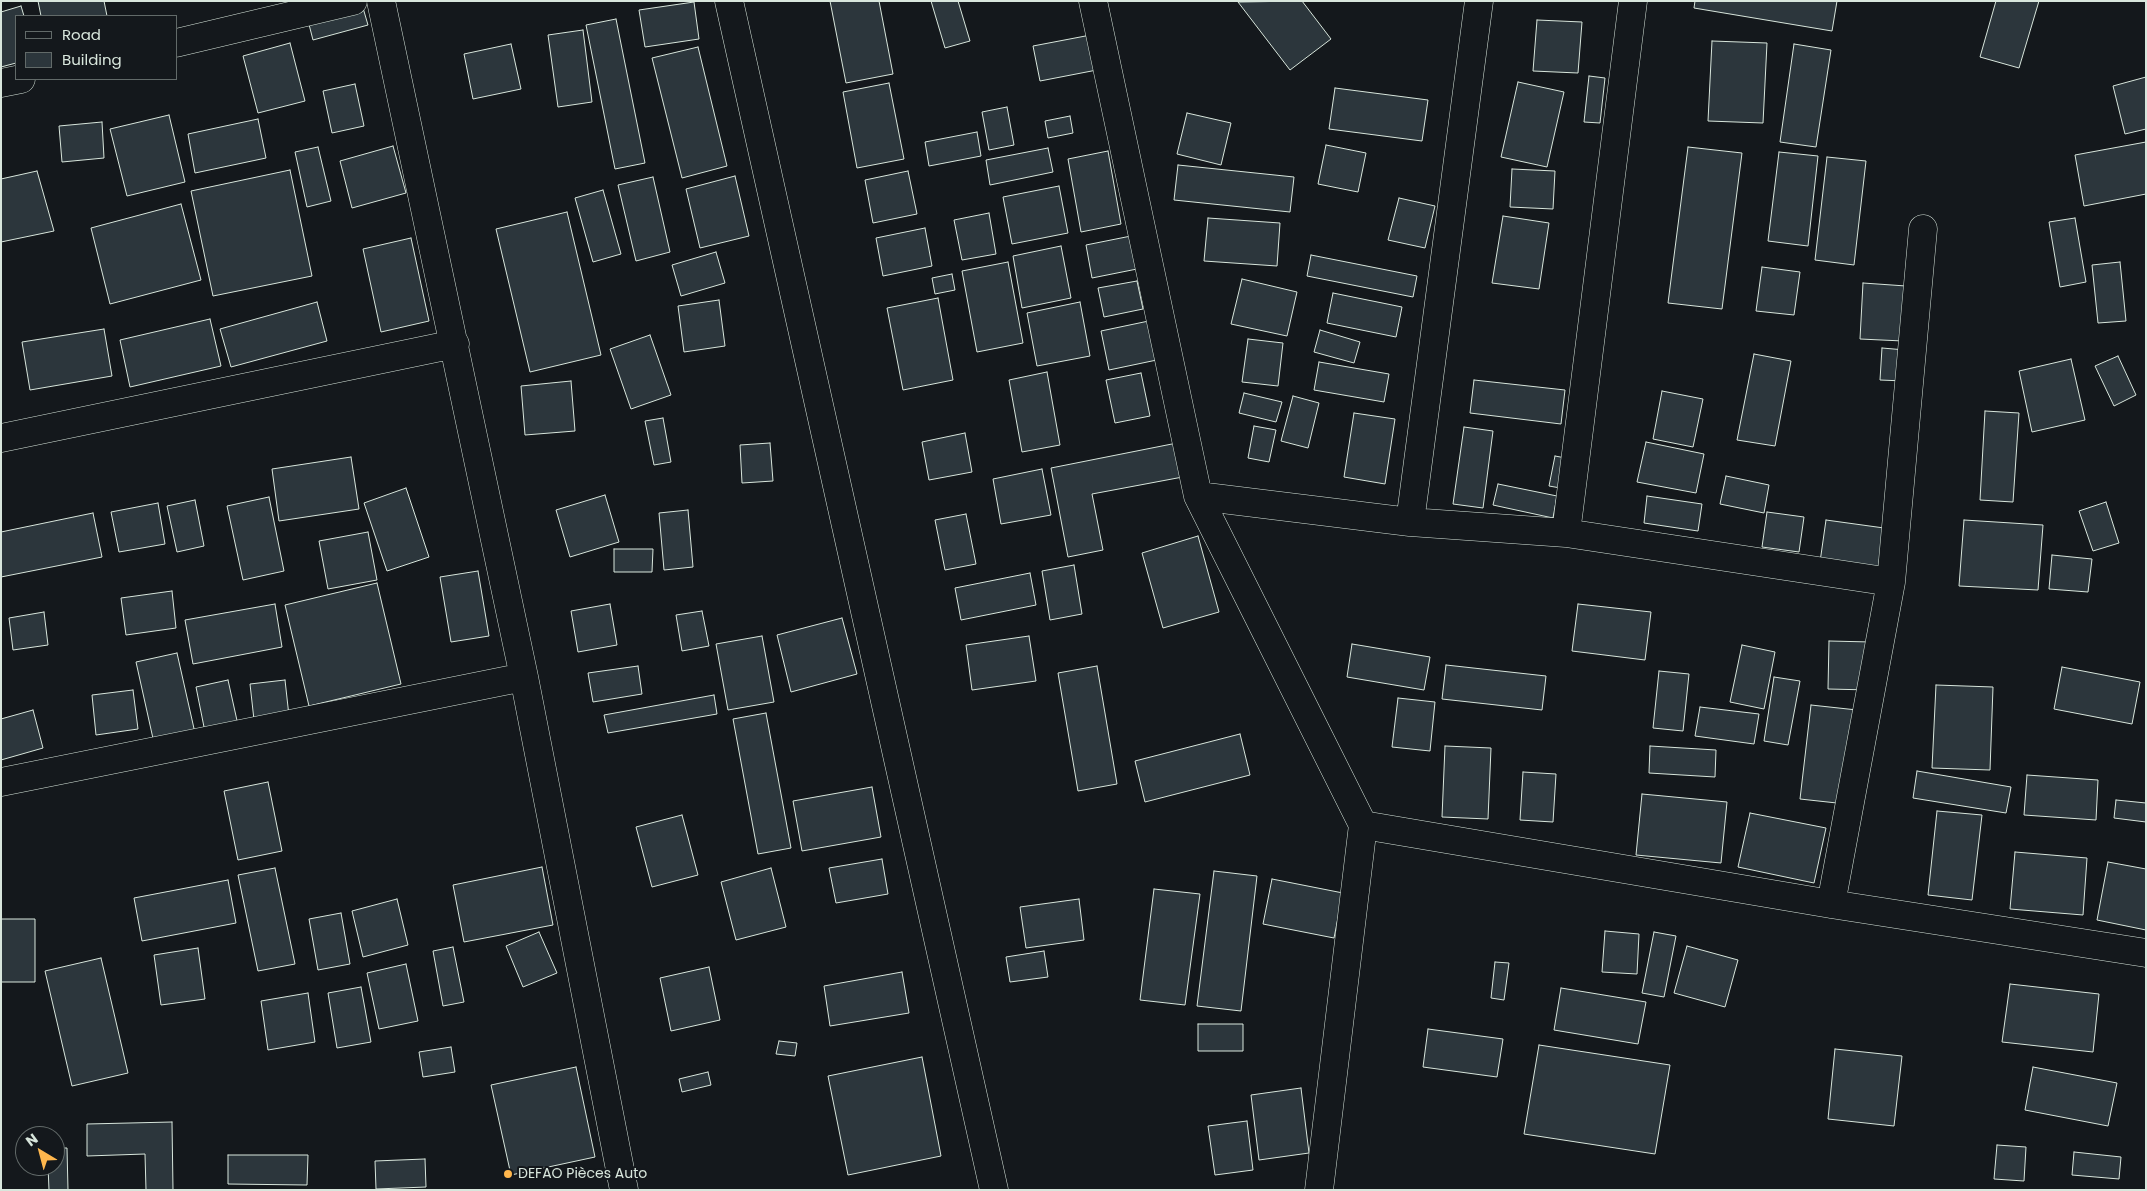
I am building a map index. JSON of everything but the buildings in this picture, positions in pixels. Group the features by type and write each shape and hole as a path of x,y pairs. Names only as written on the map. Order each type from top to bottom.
{"street":[{"path":"178,42 353,1"},
{"path":"382,1 524,677 624,1190"},
{"path":"729,1 994,1190"},
{"path":"1093,1 1198,496 1363,825 1319,1190"},
{"path":"1410,522 1479,1"},
{"path":"1566,533 1633,1"},
{"path":"1,83 16,80"},
{"path":"1830,904 1891,582 1923,229"},
{"path":"1,438 455,344"},
{"path":"1198,496 1410,522 1566,533 1891,582"},
{"path":"1,782 524,677"},
{"path":"1363,825 1830,904 2146,953"}],"place":[{"name":"DEFAO Pièces Auto","path":"508,1174"}]}
